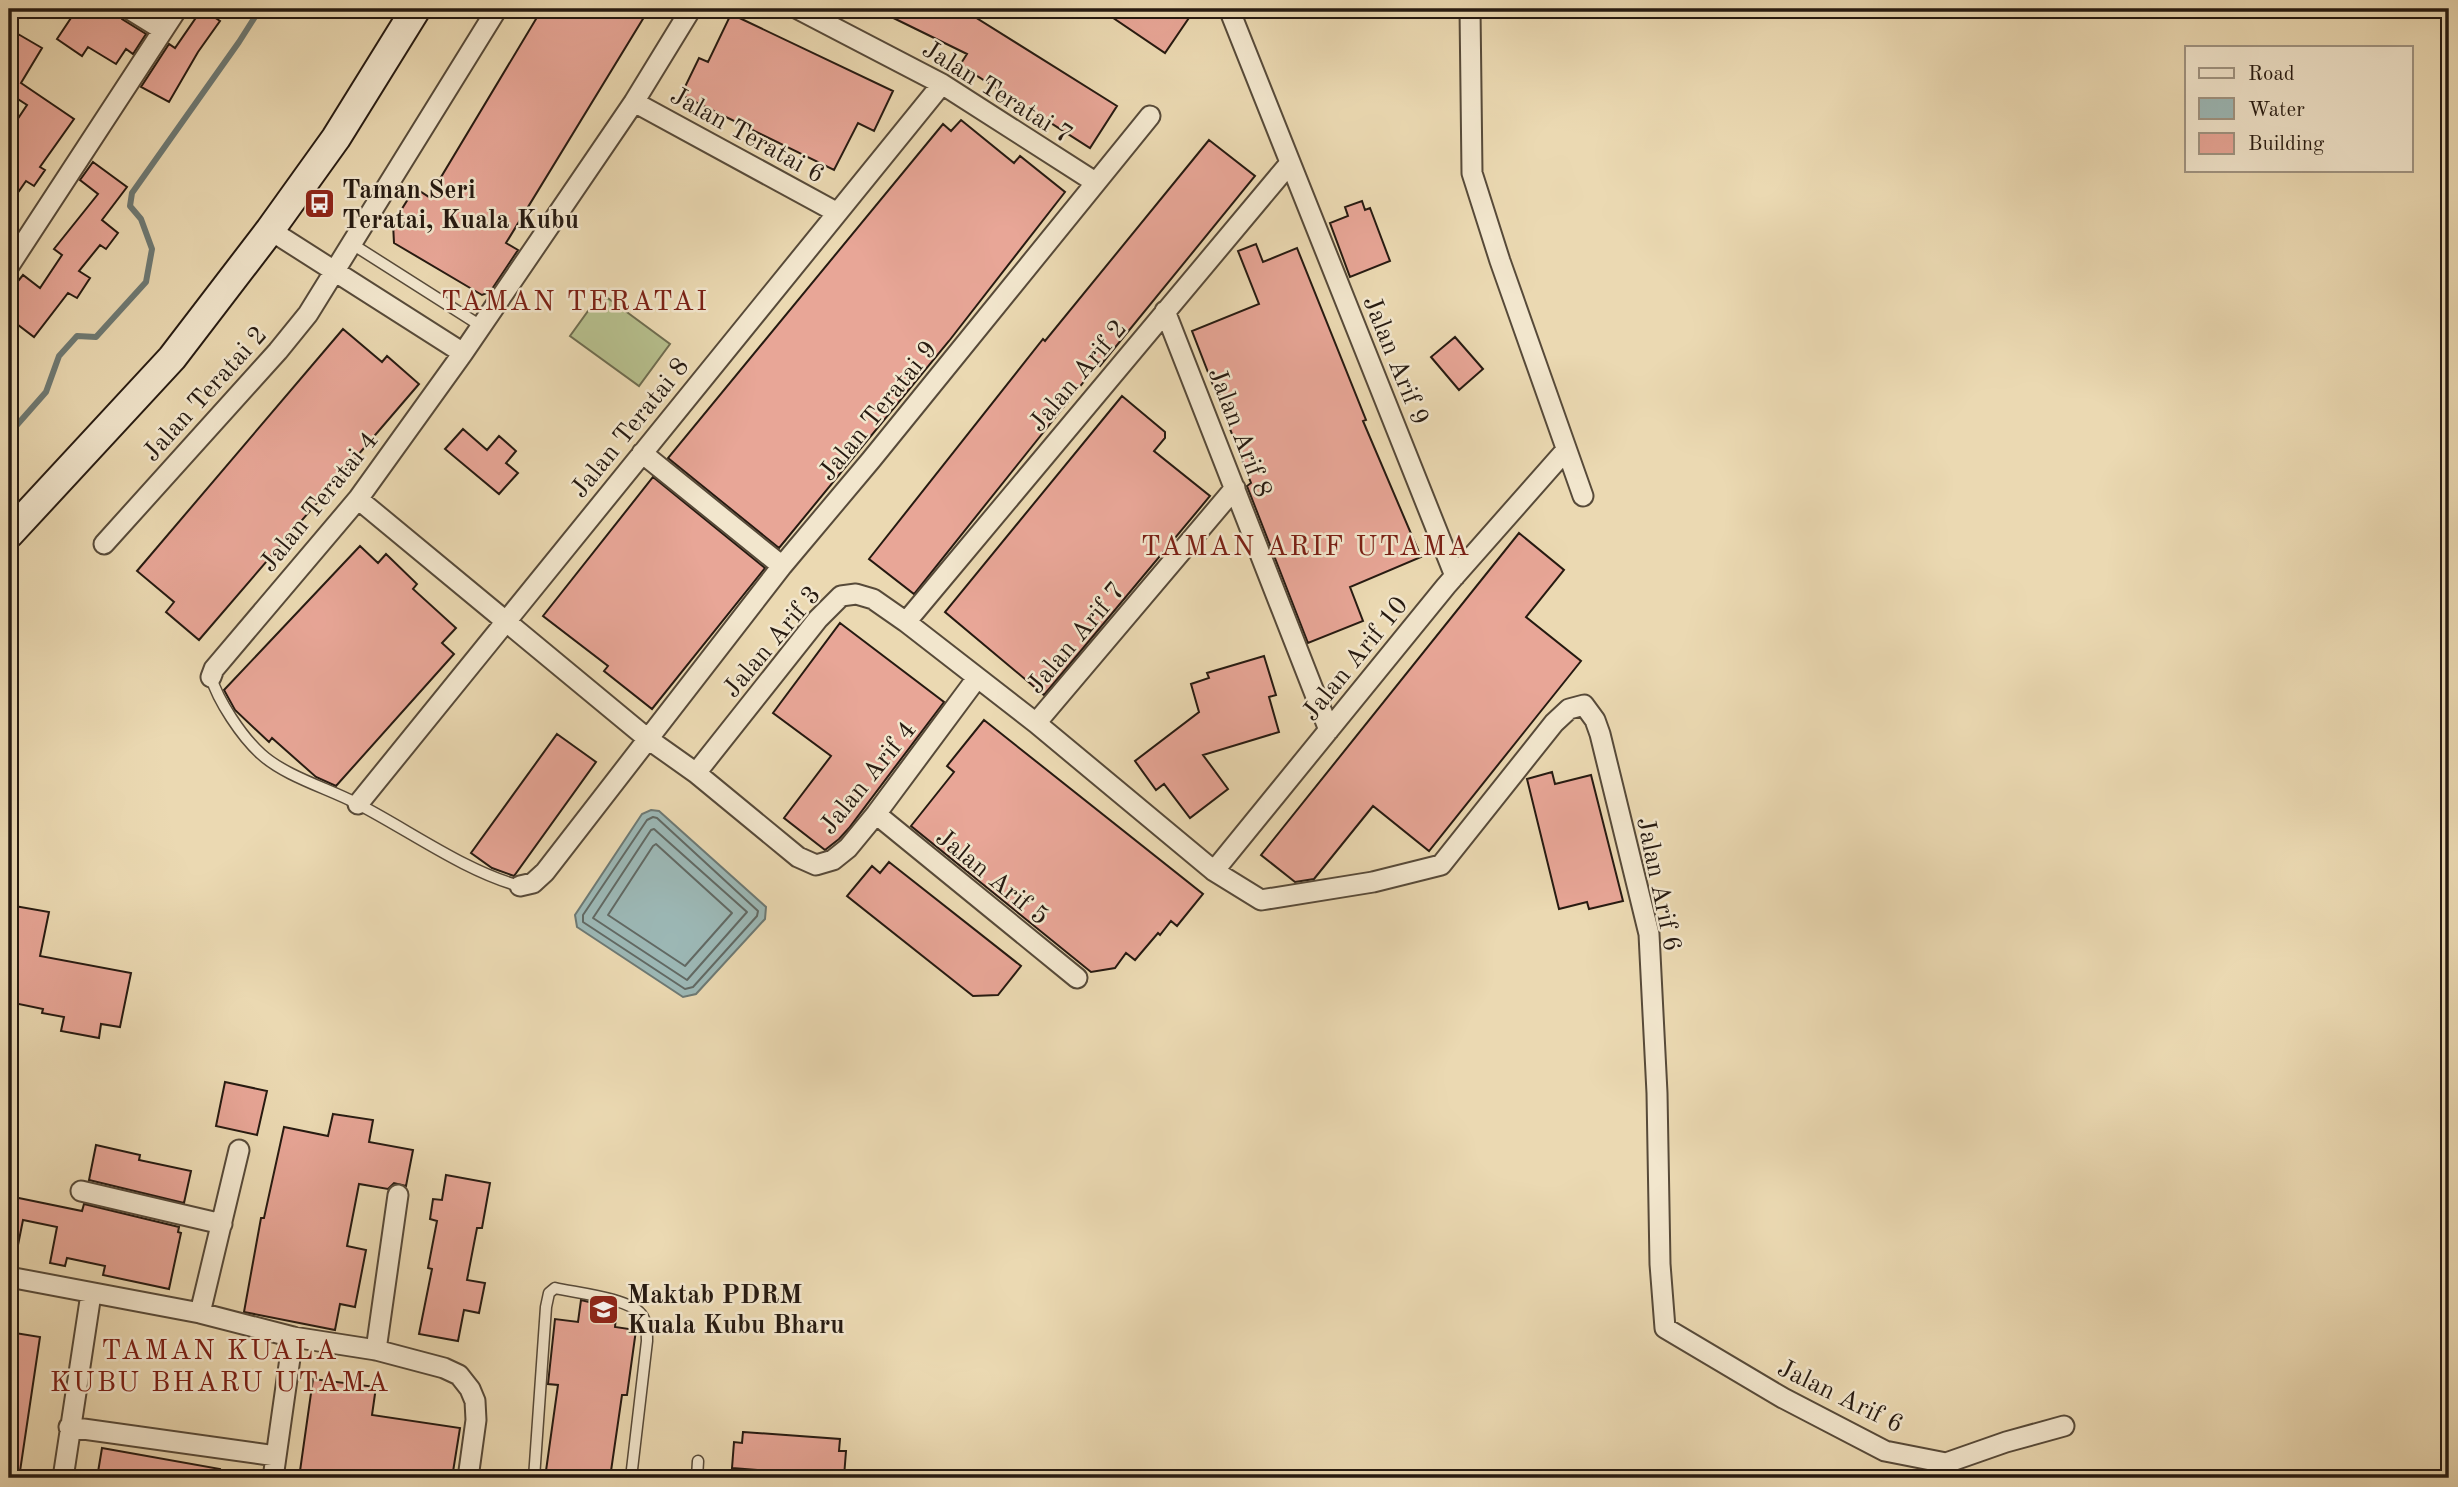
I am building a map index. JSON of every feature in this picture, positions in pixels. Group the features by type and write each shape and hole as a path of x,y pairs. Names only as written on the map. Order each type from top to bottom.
{"main road":[{"path":"9,534 172,358 336,138 415,9"}],"street":[{"path":"129,9 163,30"},
{"path":"9,267 177,9"},
{"name":"Jalan Teratai 2","path":"104,544 278,351 308,314 498,9"},
{"name":"Jalan Teratai 4","path":"211,677 214,669 358,499 463,353 634,102 691,9"},
{"name":"Jalan Teratai 7","path":"798,9 942,84 1095,182"},
{"name":"Jalan Arif 9","path":"1229,9 1455,576"},
{"path":"1470,9 1472,173 1500,261 1583,496"},
{"name":"Jalan Teratai 8","path":"358,804 942,84"},
{"name":"Jalan Teratai 6","path":"634,102 836,212"},
{"name":"Jalan Teratai 9","path":"520,886 533,883 545,873 782,566 1150,116"},
{"name":"Jalan Arif 2","path":"906,622 1290,163"},
{"path":"270,230 463,353"},
{"name":"Jalan Arif 8","path":"1165,311 1329,730"},
{"name":"Jalan Arif 10","path":"1214,871 1455,576 1566,450"},
{"path":"642,453 782,566"},
{"name":"Jalan Arif 7","path":"1036,723 1235,488"},
{"name":"Jalan Arif 4","path":"358,499 648,740 696,773 798,857 816,864 833,860 848,848 977,678"},
{"name":"Jalan Arif 3","path":"696,773 818,618 841,596 856,594 873,599 1036,723"},
{"name":"Jalan Arif 6","path":"1036,723 1214,871 1261,900 1373,882 1441,865 1554,723 1569,709 1584,705 1595,720 1600,734 1649,934 1657,1093 1660,1264 1665,1328 1772,1392 1885,1451 1946,1463 2064,1426"},
{"name":"Jalan Arif 5","path":"876,814 1077,978"},
{"path":"200,1313 239,1150"},
{"path":"81,1192 222,1224"},
{"path":"376,1350 398,1195"},
{"path":"9,1277 200,1313 293,1337 376,1350 444,1368 459,1375 470,1388 475,1401 476,1420 468,1478"},
{"path":"63,1478 91,1294"},
{"path":"273,1478 293,1337"},
{"path":"69,1427 276,1456"}],"lane":[{"path":"352,244 481,326"},
{"path":"211,677 215,690 244,734 261,754 280,767 358,804 451,856 520,886"},
{"path":"534,1478 546,1307 549,1293 555,1288 629,1305 643,1315 647,1341 631,1478"},
{"path":"697,1478 698,1461"}],"green space":[{"path":"601,293 670,344 639,386 570,336"}],"water":[{"path":"651,810 659,811 766,907 765,919 696,994 683,997 577,927 575,915 642,814"}],"building":[{"path":"77,9 117,9 122,19 146,34 133,54 126,49 116,64 88,47 82,56 57,39"},
{"path":"202,9 220,21 169,102 141,87 169,44 175,48"},
{"path":"542,9 649,9 506,243 518,250 490,292 482,295 394,243 393,223 415,188 429,197"},
{"path":"875,9 962,9 1117,106 1090,148 960,65 967,54"},
{"path":"1100,9 1195,9 1165,53"},
{"path":"731,14 893,91 874,131 858,123 834,170 681,95 699,58 708,62"},
{"path":"18,34 42,48 21,83 74,119 40,167 45,170 34,186 26,181 19,191 9,183 9,132 27,105 13,96 9,103 9,49"},
{"path":"961,120 1014,163 1020,156 1065,192 949,341 779,548 668,458 943,124 951,131"},
{"path":"1209,140 1255,176 1100,366 1098,364 914,594 869,559 1043,339 1045,341"},
{"path":"93,162 127,187 102,220 118,233 106,249 100,245 79,271 90,278 77,298 68,293 34,337 9,318 9,292 23,275 40,288 62,255 54,249 98,194 80,180"},
{"path":"1362,201 1365,210 1370,208 1390,261 1350,277 1330,223 1348,216 1345,207"},
{"path":"1256,244 1263,262 1297,248 1366,420 1363,421 1421,557 1350,587 1363,621 1308,643 1247,486 1251,483 1192,331 1259,304 1238,251"},
{"path":"343,329 382,362 387,356 419,384 199,640 166,612 174,602 137,571"},
{"path":"1455,337 1483,369 1459,390 1431,357"},
{"path":"1122,396 1165,432 1165,438 1154,451 1210,496 1044,695 945,612"},
{"path":"463,429 487,450 499,436 516,451 506,463 518,473 499,494 445,449"},
{"path":"653,477 765,568 652,709 604,671 608,666 543,616"},
{"path":"1519,533 1564,570 1526,617 1581,661 1429,851 1373,806 1314,879 1295,882 1261,855"},
{"path":"360,546 378,563 386,554 417,584 413,589 456,628 442,643 454,654 336,786 316,777 272,738 269,742 235,710 224,690"},
{"path":"840,623 944,702 849,828 825,850 784,818 831,756 773,713"},
{"path":"1264,656 1276,695 1269,697 1279,732 1203,755 1228,789 1190,818 1164,784 1156,790 1135,761 1199,712 1191,684 1209,678 1207,673"},
{"path":"984,720 1203,894 1177,926 1171,921 1135,960 1126,953 1115,968 1091,972 911,826 954,772 947,766"},
{"path":"557,734 596,762 514,876 492,868 471,853"},
{"path":"1552,772 1555,784 1591,775 1623,901 1589,909 1587,902 1559,909 1527,779"},
{"path":"889,862 1021,966 998,995 973,996 847,896 872,866 880,873"},
{"path":"9,905 49,912 40,956 131,973 120,1027 101,1024 99,1038 61,1031 64,1017 42,1013 43,1009 9,1002"},
{"path":"225,1082 267,1091 257,1135 216,1126"},
{"path":"333,1114 373,1120 369,1142 413,1150 406,1186 394,1183 388,1189 359,1184 347,1246 366,1250 355,1307 340,1304 335,1330 244,1312 261,1218 264,1218 284,1127 328,1136"},
{"path":"96,1145 140,1155 139,1160 191,1171 184,1203 89,1180"},
{"path":"446,1175 490,1183 482,1228 477,1228 467,1280 485,1283 479,1313 464,1310 458,1341 419,1334 432,1269 428,1268 437,1221 430,1219 433,1199 442,1200"},
{"path":"9,1196 82,1211 84,1204 179,1227 178,1232 181,1233 169,1289 103,1275 105,1266 67,1258 65,1266 50,1263 57,1227 23,1220 17,1250 9,1250"},
{"path":"581,1300 617,1309 615,1327 636,1330 627,1395 622,1395 610,1478 545,1478 558,1385 548,1384 555,1319 578,1322"},
{"path":"9,1332 40,1337 19,1478 9,1478"},
{"path":"313,1379 376,1387 372,1415 460,1428 452,1478 299,1478"},
{"path":"743,1432 840,1439 839,1451 846,1451 844,1477 732,1468 734,1442 742,1443"},
{"path":"102,1448 220,1469 219,1478 97,1478"}],"waterway":[{"path":"9,434 46,392 59,356 77,336 96,337 146,282 152,249 141,219 130,206 132,193 260,9"}],"place":[{"name":"Taman Seri Teratai, Kuala Kubu","path":"319,204"},
{"name":"Maktab PDRM Kuala Kubu Bharu","path":"604,1309"}],"district":[{"name":"TAMAN TERATAI","path":"575,300"},
{"name":"TAMAN ARIF UTAMA","path":"1306,545"},
{"name":"TAMAN KUALA KUBU BHARU UTAMA","path":"220,1365"}]}
